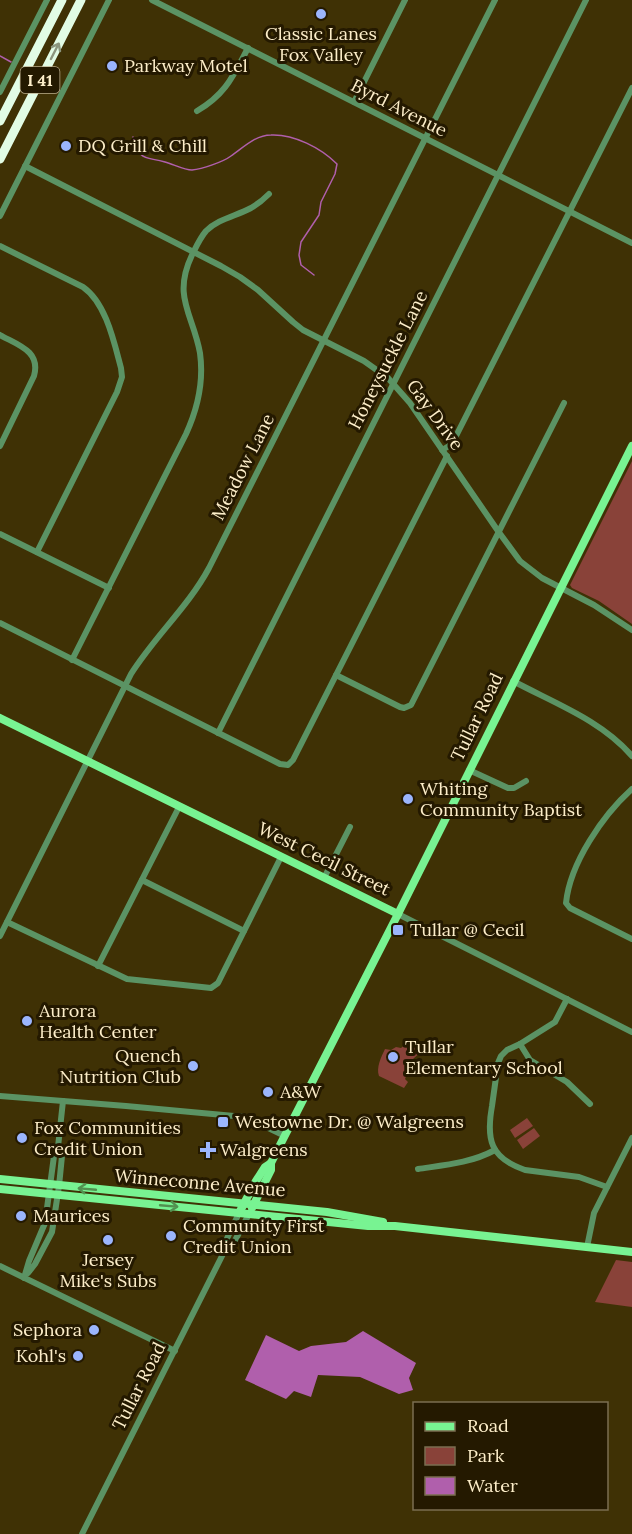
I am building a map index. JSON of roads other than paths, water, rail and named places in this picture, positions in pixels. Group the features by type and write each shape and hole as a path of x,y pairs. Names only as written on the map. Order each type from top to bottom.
{"highway":[{"name":"I 41","path":"0,121 62,0"},
{"name":"I 41","path":"0,159 81,0"}],"main road":[{"name":"Tullar Road","path":"239,1213 285,1136 632,446"},
{"name":"West Cecil Street","path":"0,718 398,914"},
{"name":"Tullar Road","path":"249,1214 271,1170 270,1163"},
{"name":"Winneconne Avenue","path":"0,1179 54,1190 239,1213 368,1226 395,1226 632,1252"},
{"name":"Winneconne Avenue","path":"0,1189 54,1190 244,1204 327,1212 370,1219 395,1226"}],"street":[{"path":"0,92 46,0"},
{"path":"0,216 109,0"},
{"name":"Byrd Avenue","path":"152,0 632,243"},
{"path":"354,102 405,0"},
{"name":"Meadow Lane","path":"0,936 124,686 144,654 189,600 202,580 427,139 495,0"},
{"name":"Honeysuckle Lane","path":"218,733 586,0"},
{"path":"197,111 206,106 227,86 248,48"},
{"path":"0,623 280,764 288,765 293,760 445,453 454,440 632,88"},
{"name":"Gay Drive","path":"25,166 240,277 293,322 375,368 393,383 410,403 498,531 528,568 542,578 594,604 632,630"},
{"path":"72,660 186,434 197,405 201,379 200,352 184,301 183,288 186,270 202,236 210,227 252,207 269,194"},
{"path":"0,246 83,287 92,294 103,312 121,368 122,377 117,392 37,552"},
{"path":"0,335 27,350 33,357 36,367 34,376 0,446"},
{"path":"336,675 400,707 409,707 564,403"},
{"path":"0,534 109,588"},
{"path":"513,681 589,721 616,740 632,756"},
{"path":"469,770 508,788 514,788 526,781"},
{"path":"632,789 608,813 586,846 574,873 566,903 570,908 632,939"},
{"path":"98,966 179,807"},
{"path":"324,878 350,827"},
{"path":"7,922 121,977 131,980 213,987 218,983 281,857"},
{"path":"142,880 244,931"},
{"name":"West Cecil Street","path":"398,914 632,1032"},
{"path":"567,999 555,1022 504,1053 498,1063 489,1122 490,1138 495,1150 507,1161 525,1170 579,1177 607,1187"},
{"path":"520,1044 530,1060 567,1082 590,1104"},
{"path":"0,1096 245,1117 285,1136"},
{"path":"24,1278 28,1261 45,1223 62,1156 58,1147 63,1101"},
{"path":"587,1247 594,1213 632,1138"},
{"path":"418,1169 468,1161 495,1150"},
{"name":"Tullar Road","path":"82,1534 224,1252 223,1247 239,1213"},
{"name":"Tullar Road","path":"224,1252 230,1250 249,1214"},
{"path":"0,1266 175,1352"}],"water":[{"path":"363,1331 416,1363 409,1378 413,1390 399,1394 360,1377 318,1375 311,1397 294,1391 286,1399 245,1380 266,1335 299,1351 311,1346 346,1342"}],"waterway":[{"path":"0,56 11,62"},
{"path":"52,83 58,86"},
{"path":"133,137 138,151 144,157 189,170 218,163 254,140 271,135 298,140 331,158 337,164 335,174 321,202 319,215 301,242 299,255 301,265 314,275"}],"place":[{"name":"Classic Lanes Fox Valley","path":"321,14"},
{"name":"Parkway Motel","path":"112,66"},
{"name":"DQ Grill & Chill","path":"66,146"},
{"name":"Whiting Community Baptist","path":"408,799"},
{"name":"Tullar @ Cecil","path":"398,930"},
{"name":"Aurora Health Center","path":"27,1021"},
{"name":"Tullar Elementary School","path":"393,1057"},
{"name":"Quench Nutrition Club","path":"193,1066"},
{"name":"A&W","path":"268,1092"},
{"name":"Westowne Dr. @ Walgreens","path":"223,1122"},
{"name":"Fox Communities Credit Union","path":"22,1138"},
{"name":"Walgreens","path":"208,1150"},
{"name":"Maurices","path":"21,1216"},
{"name":"Community First Credit Union","path":"171,1236"},
{"name":"Jersey Mike's Subs","path":"108,1240"},
{"name":"Sephora","path":"94,1330"},
{"name":"Kohl's","path":"78,1356"}]}
